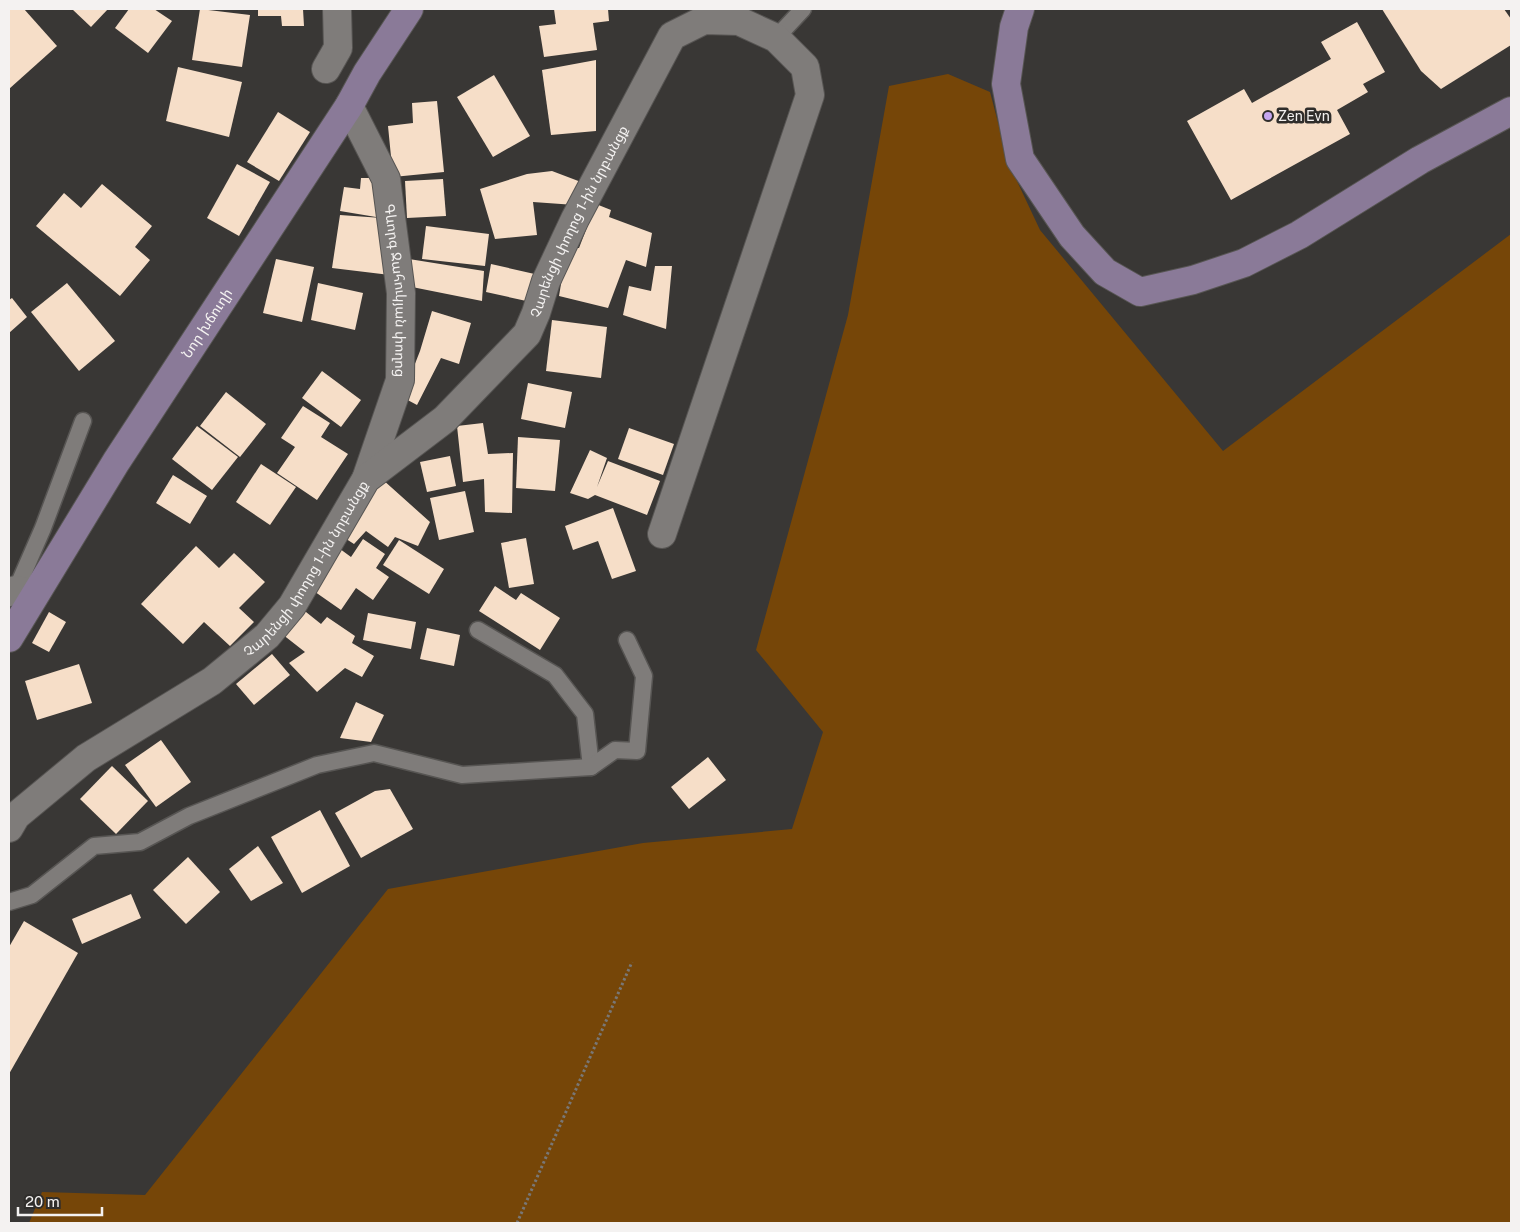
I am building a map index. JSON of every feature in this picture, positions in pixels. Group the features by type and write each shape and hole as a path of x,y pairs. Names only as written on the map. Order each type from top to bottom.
{"main road":[{"name":"Նոր խճուղի","path":"9,638 20,592 116,462 349,106 367,73 409,9"},
{"path":"1020,9 1014,27 1006,84 1020,159 1079,243 1105,272 1140,292 1194,280 1244,263 1299,234 1420,160 1511,111"}],"street":[{"path":"326,69 338,48 337,9"},
{"name":"Չարենցի փողոց 1-ին նրբանցք","path":"9,828 16,816 86,758 212,681 267,636 292,606 366,479 445,419 527,334 546,281 575,219 672,36 704,20 740,21 776,38 805,67 810,96 662,534"},
{"name":"Գևորգ Ջահուկյան փողոց","path":"349,106 386,180 401,293 400,380 366,479"}],"lane":[{"path":"776,38 803,9"},
{"path":"20,592 83,421"},
{"path":"478,630 555,675 586,714 591,767"},
{"path":"9,902 32,895 94,846 140,842 189,816 317,765 374,753 462,776 591,767 616,750 637,751 644,676 627,640"}],"path":[{"path":"517,1223 632,962"}],"shaded area":[{"path":"948,74 990,92 1009,164 1040,230 1223,451 1511,234 1511,1223 29,1223 42,1192 145,1195 388,889 643,843 792,829 823,732 756,650 848,315 889,86"}],"building":[{"path":"9,9 24,9 57,46 9,89"},
{"path":"72,9 108,9 91,27"},
{"path":"129,9 154,9 172,21 148,53 115,28"},
{"path":"200,9 250,15 242,67 192,60"},
{"path":"258,9 303,9 304,26 282,26 281,16 258,16"},
{"path":"554,9 608,9 609,21 593,23 597,50 544,57 539,26 556,24"},
{"path":"1382,9 1504,9 1511,19 1511,45 1441,89 1421,71"},
{"name":"Zen Evn","path":"1357,22 1385,72 1363,84 1368,92 1337,110 1350,134 1231,200 1187,121 1244,89 1252,103 1331,59 1321,42"},
{"path":"596,60 596,131 551,135 542,70"},
{"path":"178,67 242,82 229,137 166,121"},
{"path":"494,75 530,136 493,157 457,97"},
{"path":"437,101 444,172 393,177 388,126 413,123 412,103"},
{"path":"278,112 310,132 279,181 247,162"},
{"path":"237,164 270,182 239,236 207,218"},
{"path":"552,171 581,182 575,205 533,202 537,235 495,239 480,189 527,174"},
{"path":"361,178 379,178 390,275 332,268 340,215 382,218 340,211 344,187 360,189"},
{"path":"443,179 446,216 407,218 405,181"},
{"path":"102,184 152,226 135,247 150,260 120,296 36,226 64,193 81,208"},
{"path":"596,204 611,210 609,217 652,233 646,267 626,260 608,308 559,296 567,248 579,248"},
{"path":"426,226 489,234 485,266 422,259"},
{"path":"276,259 314,267 302,322 263,313"},
{"path":"409,259 484,271 482,301 412,287"},
{"path":"491,264 539,275 531,302 486,292"},
{"path":"655,266 672,266 666,329 623,315 629,286 651,291"},
{"path":"67,283 115,341 79,371 31,312"},
{"path":"318,283 363,293 355,330 311,320"},
{"path":"12,298 27,317 9,333 9,300"},
{"path":"432,311 471,323 459,364 441,358 417,405 402,397 420,351"},
{"path":"552,320 607,327 601,378 546,371"},
{"path":"322,371 361,400 341,427 302,398"},
{"path":"528,383 572,392 565,428 521,419"},
{"path":"226,392 266,424 240,457 200,426"},
{"path":"303,406 330,423 321,437 348,454 317,500 277,473 295,447 281,438"},
{"path":"483,423 488,454 513,453 512,513 485,512 484,479 463,482 457,426"},
{"path":"197,426 238,457 212,490 172,459"},
{"path":"629,428 674,444 663,475 618,459"},
{"path":"518,437 560,440 555,491 516,488"},
{"path":"590,450 607,458 597,487 608,461 660,481 647,515 595,495 588,499 570,493"},
{"path":"450,456 456,486 427,492 420,462"},
{"path":"261,464 296,487 270,525 236,502"},
{"path":"173,475 207,496 190,524 156,503"},
{"path":"382,479 430,522 418,546 395,537 388,547 366,531 354,544 340,535"},
{"path":"465,491 474,532 439,540 430,498"},
{"path":"613,508 636,571 612,579 598,541 573,550 565,526"},
{"path":"526,538 534,584 509,588 501,543"},
{"path":"363,539 385,554 376,568 389,577 373,600 356,588 341,610 308,587 336,546 351,557"},
{"path":"399,540 444,569 429,594 383,565"},
{"path":"196,546 219,568 234,553 265,582 239,608 254,622 230,646 204,622 183,644 141,604"},
{"path":"495,586 516,600 521,593 560,618 540,650 479,611"},
{"path":"301,608 321,624 327,617 355,636 352,643 374,656 362,677 345,668 317,692 289,663 305,652 282,634"},
{"path":"49,612 66,622 49,652 32,643"},
{"path":"368,613 416,622 411,649 363,640"},
{"path":"427,628 460,635 454,666 420,659"},
{"path":"272,654 290,675 254,705 236,684"},
{"path":"79,664 92,703 37,720 25,681"},
{"path":"356,702 384,715 371,742 340,738"},
{"path":"161,740 191,782 156,807 125,765"},
{"path":"708,757 726,780 689,809 671,787"},
{"path":"112,766 148,801 116,834 80,799"},
{"path":"390,789 413,829 361,858 335,813 375,791"},
{"path":"320,810 350,866 302,893 271,837"},
{"path":"258,846 283,883 251,901 229,869"},
{"path":"188,857 220,892 186,924 153,890"},
{"path":"131,894 141,918 82,944 72,919"},
{"path":"24,921 78,953 9,1074 9,947"}],"place":[{"name":"Zen Evn","path":"1268,116"}]}
